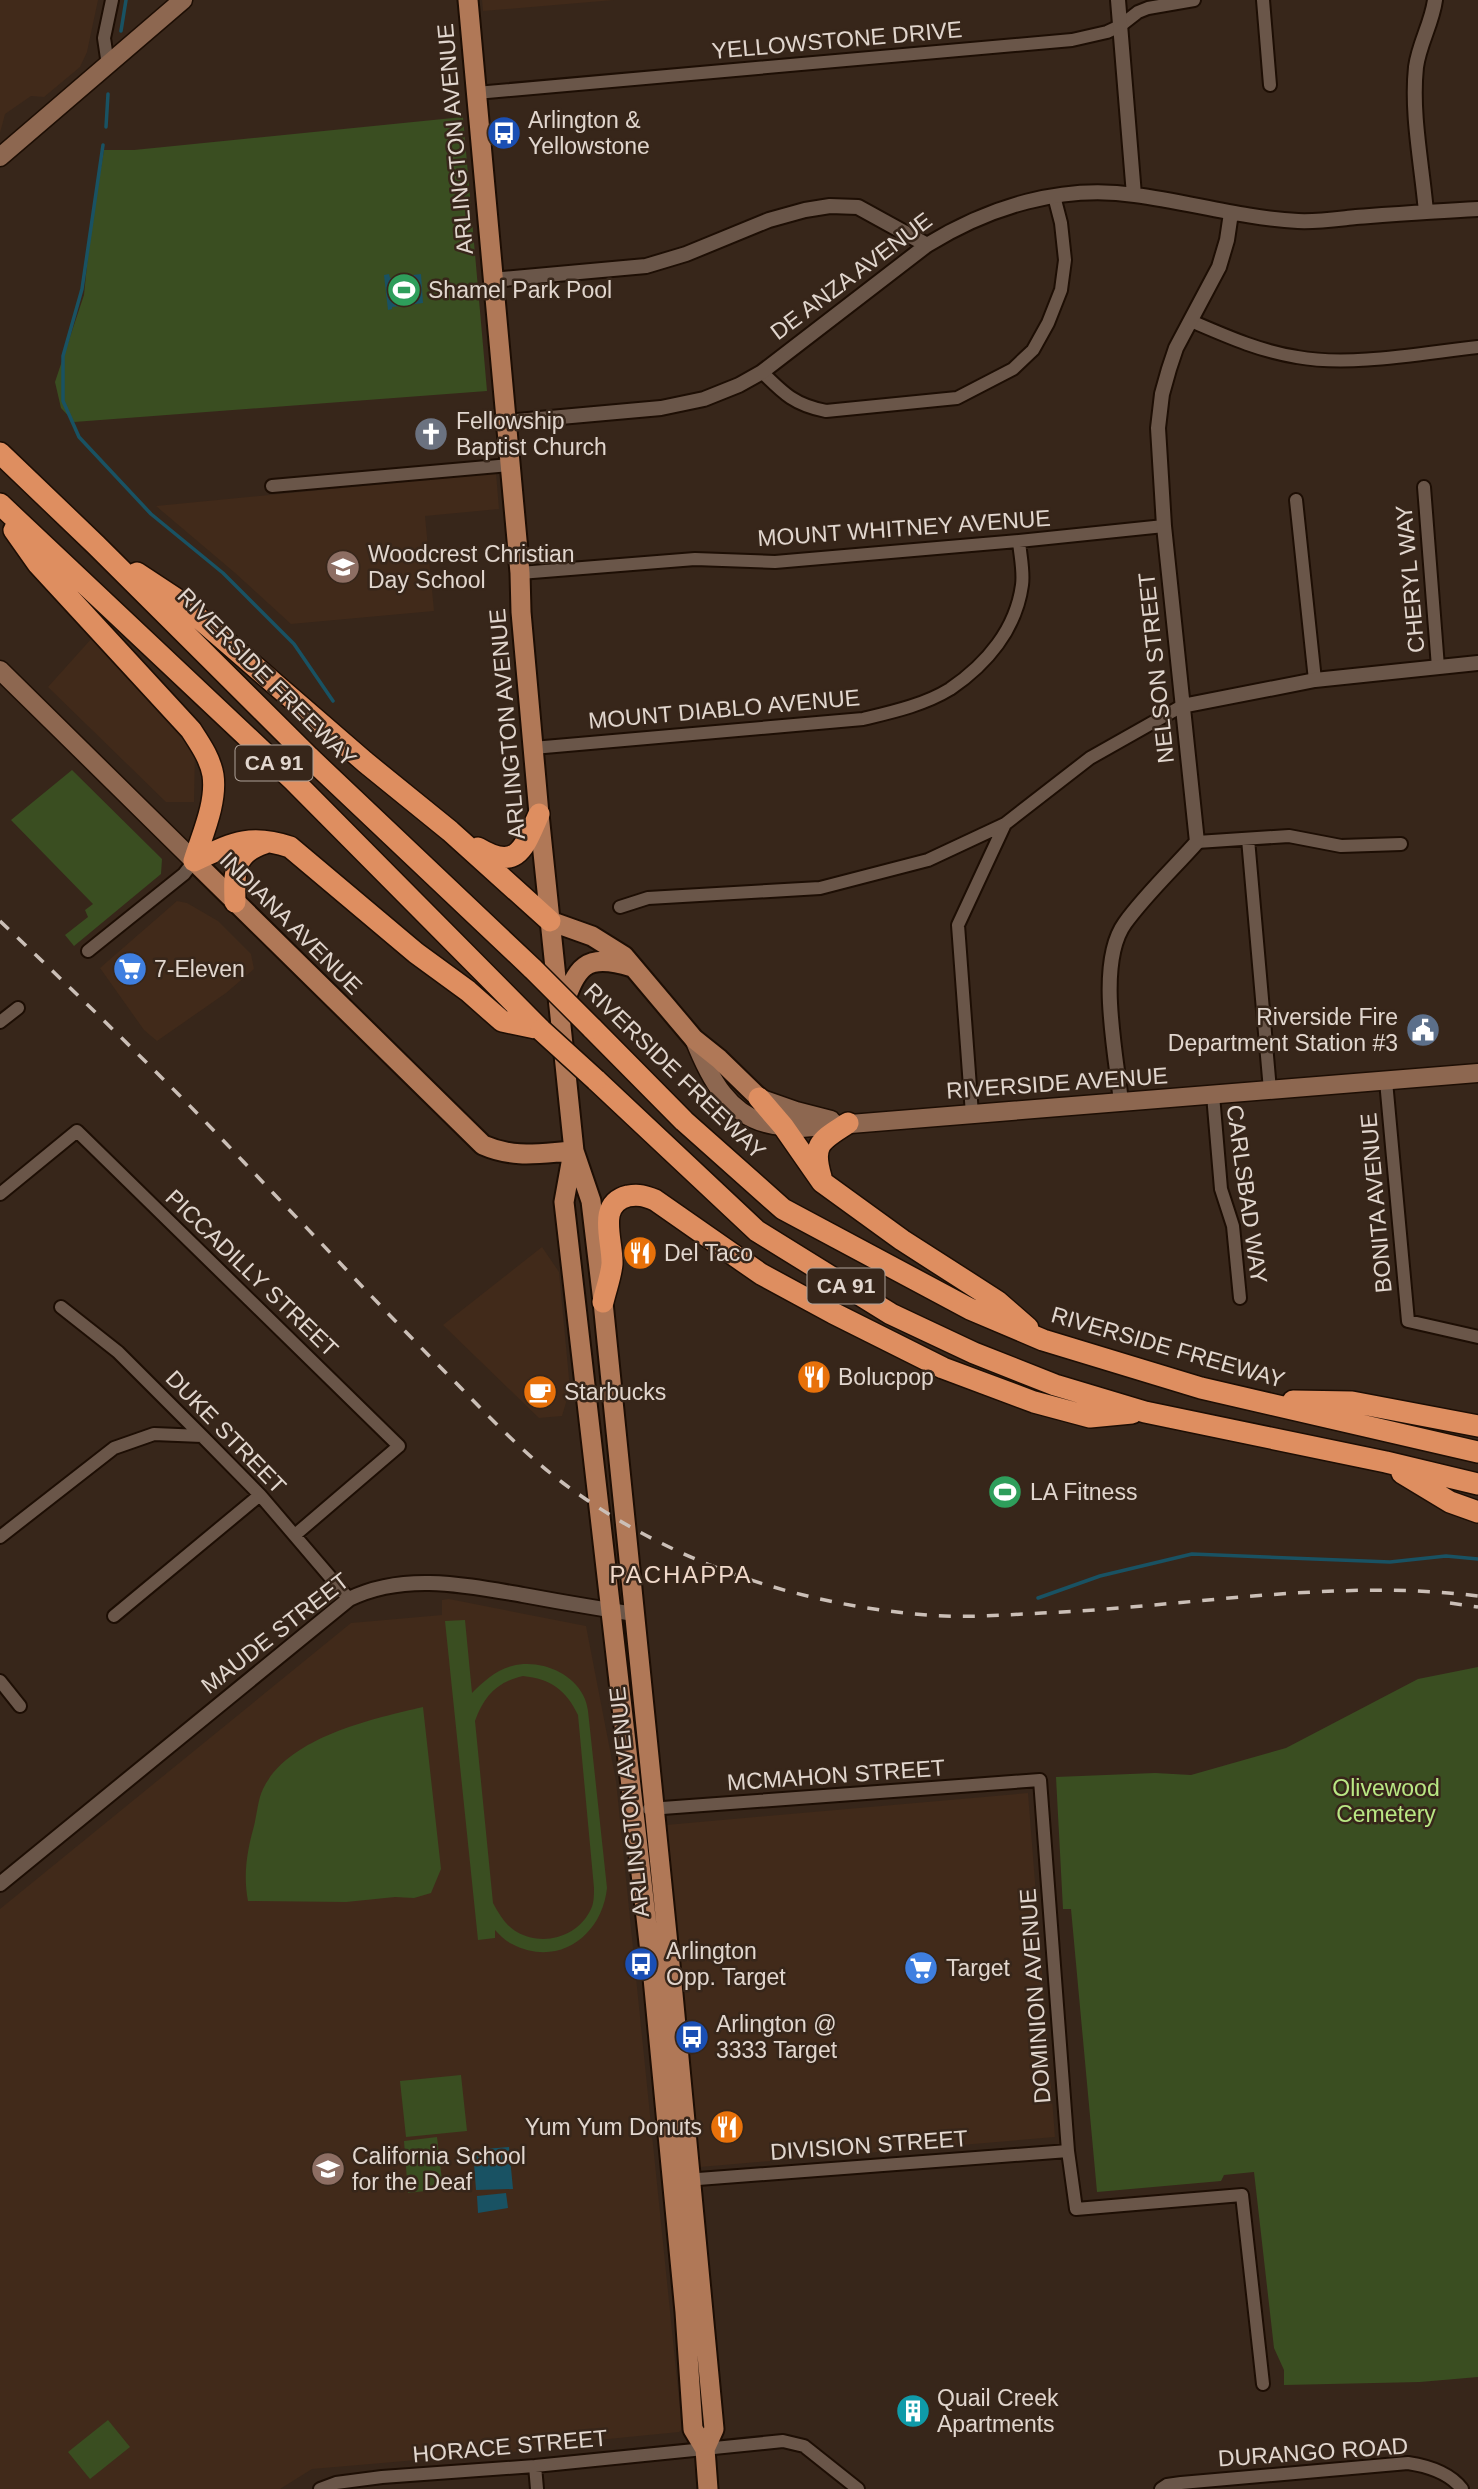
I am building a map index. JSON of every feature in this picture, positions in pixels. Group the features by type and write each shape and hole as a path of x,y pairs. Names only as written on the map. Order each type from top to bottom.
{"highway":[{"name":"RIVERSIDE FREEWAY","path":"0,453 309,757 533,969 684,1121 783,1209 958,1303 1043,1340 1201,1388 1478,1452"},
{"name":"CA 91","path":"0,504 293,780 541,1030 757,1231 891,1314 974,1353 1055,1385 1145,1412 1478,1484"},
{"path":"0,510 38,564 191,730 203,748 213,776 212,793 207,821 194,861"},
{"path":"96,545 178,600 365,762 450,831 550,921"},
{"path":"450,831 495,858 513,856 522,849 539,814"},
{"path":"194,861 229,844 248,841 272,841 290,847 502,1021 541,1030"},
{"path":"235,902 239,861 249,849 272,841"},
{"path":"760,1098 822,1182 902,1240 997,1301 1043,1340"},
{"path":"822,1182 816,1160 819,1146 848,1123"},
{"path":"603,1302 612,1264 608,1224 610,1210 622,1198 643,1195 655,1200 761,1273 833,1313 943,1368 1034,1402 1090,1417 1145,1412"},
{"path":"1254,1401 1352,1402 1478,1426"},
{"path":"1385,1462 1450,1502 1478,1512"}],"main road":[{"path":"0,158 183,0"},
{"name":"ARLINGTON AVENUE","path":"468,0 550,921 574,1151 591,1201 603,1302 655,1809 682,2180"},
{"name":"INDIANA AVENUE","path":"0,670 483,1145 515,1155 574,1151"},
{"name":"RIVERSIDE AVENUE","path":"550,921 606,943 633,967 694,1039 760,1098 813,1116 848,1123"},
{"path":"560,1013 572,982 583,967 597,960 612,960 633,967"},
{"name":"RIVERSIDE AVENUE","path":"694,1039 709,1073 733,1106 751,1117 783,1126 825,1127 1478,1073"},
{"name":"ARLINGTON AVENUE","path":"574,1151 564,1202 609,1610 714,2429 705,2449 708,2489"}],"street":[{"path":"108,65 104,38 111,0"},
{"path":"1118,0 1134,194"},
{"name":"YELLOWSTONE DRIVE","path":"475,93 1072,40 1091,37 1120,26 1148,8 1194,0"},
{"path":"1263,0 1270,85"},
{"path":"1426,212 1415,88 1418,56 1435,0"},
{"name":"DE ANZA AVENUE","path":"506,422 661,408 704,400 739,386 762,372 927,245 984,214 1018,202 1092,193 1134,194 1231,213 1300,221 1478,209"},
{"path":"762,372 787,397 806,407 826,411 957,398 1013,369 1033,350 1048,323 1061,290 1065,260 1061,223 1054,196"},
{"path":"492,280 646,266 686,254 769,220 805,210 844,205 858,207 878,216 927,245"},
{"name":"NELSON STREET","path":"1197,842 1164,526 1158,428 1162,394 1176,348 1219,267 1231,213"},
{"path":"1191,321 1244,344 1300,358 1360,359 1478,347"},
{"path":"272,486 510,465"},
{"name":"CHERYL WAY","path":"1424,487 1438,667"},
{"path":"1296,500 1315,680"},
{"name":"MOUNT WHITNEY AVENUE","path":"520,573 695,559 775,562 1164,526"},
{"name":"MOUNT DIABLO AVENUE","path":"533,748 863,719 910,707 949,689 984,661 1006,635 1017,610 1023,581 1019,541"},
{"path":"621,907 648,898 820,888 928,860 1004,824 1090,758 1182,706 1315,680 1478,663"},
{"path":"972,1114 958,925 1004,824"},
{"path":"1121,1102 1108,980 1112,951 1124,924 1197,842 1289,836 1340,846 1401,844"},
{"name":"CARLSBAD WAY","path":"1248,839 1270,1090"},
{"path":"88,951 182,875 194,861"},
{"path":"0,1022 18,1008"},
{"name":"BONITA AVENUE","path":"1386,1081 1408,1321 1478,1337"},
{"name":"CARLSBAD WAY","path":"1213,1096 1221,1189 1233,1226 1240,1298"},
{"name":"PICCADILLY STREET","path":"0,1194 76,1131 399,1446 295,1535"},
{"name":"DUKE STREET","path":"61,1307 118,1352 260,1495 349,1599"},
{"path":"0,1537 114,1448 154,1434 201,1436"},
{"path":"114,1616 260,1495"},
{"name":"MAUDE STREET","path":"0,1884 349,1599 368,1589 391,1584 451,1583 635,1614"},
{"path":"0,1681 20,1706"},
{"name":"MCMAHON STREET","path":"634,1811 1040,1780"},
{"name":"DOMINION AVENUE","path":"1040,1780 1068,2151 1076,2209 1242,2195 1263,2384"},
{"name":"DIVISION STREET","path":"682,2180 1068,2151"},
{"path":"705,2449 760,2442 804,2446 858,2489"},
{"name":"HORACE STREET","path":"320,2489 336,2483 383,2483 705,2449"},
{"name":"DURANGO ROAD","path":"1161,2489 1167,2485 1181,2483 1408,2463 1427,2466 1456,2480 1462,2489"},
{"path":"535,2466 537,2489"}],"shaded area":[{"path":"0,0 98,0 87,52 80,67 44,97 31,96 5,114 0,133"},
{"path":"482,0 614,0 483,11"},
{"path":"496,473 499,509 425,516 434,611 291,624 156,506"},
{"path":"92,638 129,675 195,752 194,802 166,802 48,687"},
{"path":"177,901 187,903 218,921 251,954 254,969 226,993 157,1041 144,1030 100,968"},
{"path":"542,1247 559,1272 570,1389 562,1416 539,1418 443,1325"},
{"name":"California School for the Deaf","path":"449,1599 586,1626 616,1781 682,2429 679,2432 578,2442 558,2448 312,2469 280,2489 0,2489 0,1909 351,1623 442,1615 442,1600"},
{"path":"1028,1793 1055,2137 700,2167 666,1825"}],"green space":[{"path":"463,117 487,391 74,422 61,408 55,382 84,295 91,225 104,150 134,150"},
{"path":"72,770 162,859 161,874 74,946 65,935 88,917 85,910 93,904 11,820"},
{"path":"465,1620 472,1693 501,1670 532,1664 562,1673 578,1687 586,1701 607,1888 597,1920 575,1943 561,1949 546,1952 529,1950 509,1943 495,1930 495,1938 478,1940 445,1621","holes":["523,1676 542,1680 556,1687 563,1692 578,1715 594,1888 593,1904 578,1927 569,1933 548,1939 527,1936 513,1929 493,1903 475,1721 493,1691 506,1682"]},
{"name":"Olivewood Cemetery","path":"1478,1667 1478,2377 1420,2382 1284,2385 1284,2370 1274,2348 1254,2172 1224,2175 1221,2181 1097,2192 1071,1909 1063,1909 1056,1777 1155,1773 1191,1775 1286,1748 1418,1679"},
{"path":"423,1707 441,1869 431,1893 414,1898 395,1897 346,1902 248,1901 246,1863 249,1845 261,1793 275,1771 291,1756 333,1733"},
{"path":"461,2075 467,2131 406,2137 400,2081"},
{"path":"437,2137 443,2189 408,2193 404,2141"},
{"path":"108,2420 130,2447 90,2479 68,2452"}],"water":[{"name":"Shamel Park Pool","path":"389,274 390,278 421,274 423,303 392,307 388,310 384,275"},
{"path":"509,2147 513,2189 476,2190 473,2150"},
{"path":"506,2193 508,2208 478,2213 477,2196"}],"waterway":[{"path":"121,31 126,0"},
{"path":"106,127 108,94"},
{"path":"103,145 82,289 63,356 63,401 79,437 151,514 223,573 294,644 333,701"},
{"path":"1038,1598 1100,1576 1192,1554 1390,1562 1446,1556 1478,1559"}],"railway":[{"path":"0,921 181,1097 401,1327 523,1449 563,1483 604,1511 646,1536 691,1557 783,1590 879,1610 942,1616 1096,1610 1315,1592 1424,1591 1478,1596"},
{"path":"1450,1603 1478,1607"}],"place":[{"name":"Arlington & Yellowstone","path":"504,133"},
{"name":"Shamel Park Pool","path":"404,290"},
{"name":"Fellowship Baptist Church","path":"431,434"},
{"name":"Woodcrest Christian Day School","path":"343,567"},
{"name":"7-Eleven","path":"130,969"},
{"name":"Riverside Fire Department Station #3","path":"1423,1030"},
{"name":"Del Taco","path":"640,1253"},
{"name":"Bolucpop","path":"814,1377"},
{"name":"Starbucks","path":"540,1392"},
{"name":"LA Fitness","path":"1005,1492"},
{"name":"Arlington Opp. Target","path":"641,1964"},
{"name":"Target","path":"921,1968"},
{"name":"Arlington @ 3333 Target","path":"692,2037"},
{"name":"Yum Yum Donuts","path":"727,2127"},
{"name":"California School for the Deaf","path":"328,2169"},
{"name":"Quail Creek Apartments","path":"913,2411"}],"district":[{"name":"PACHAPPA","path":"681,1575"}]}
